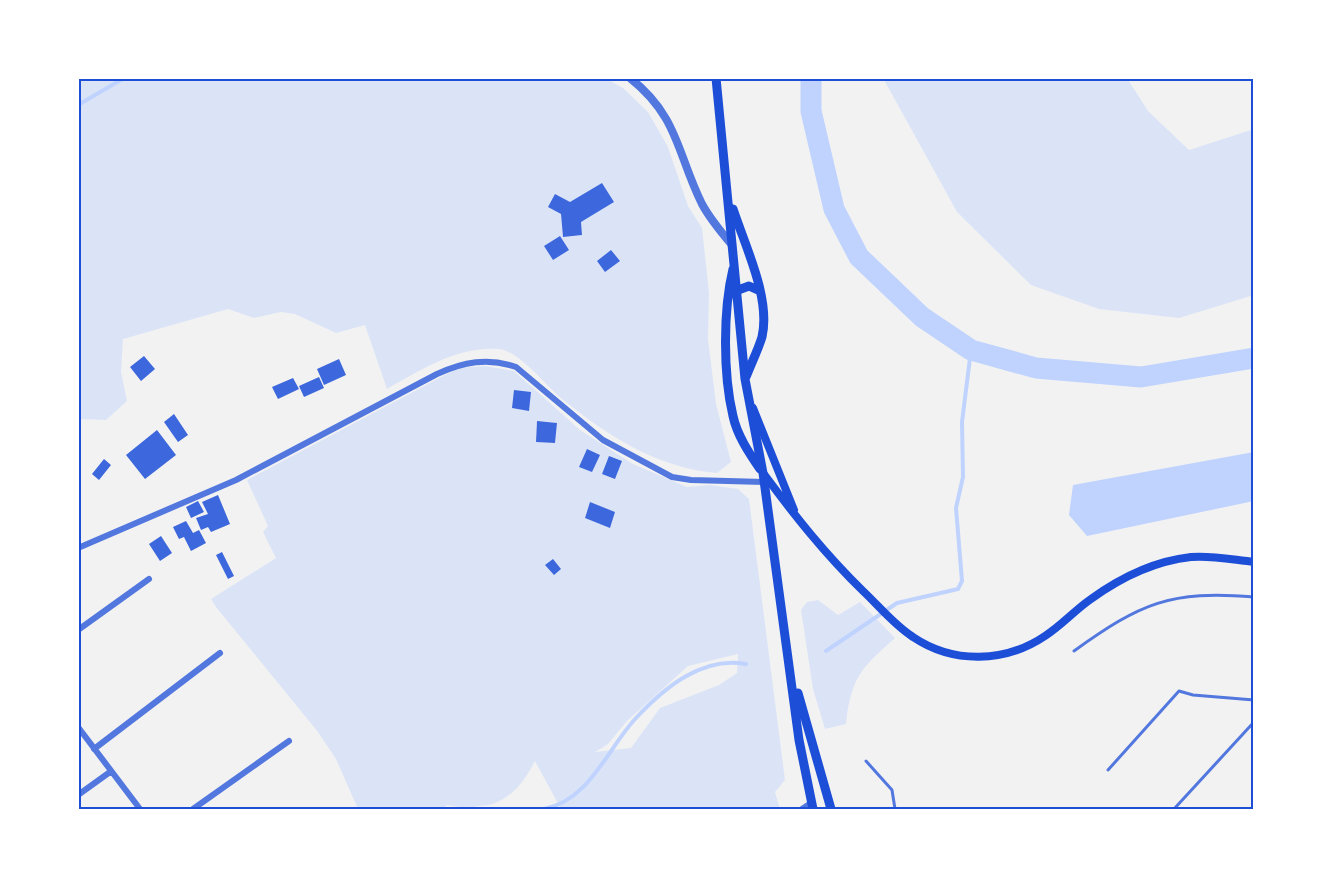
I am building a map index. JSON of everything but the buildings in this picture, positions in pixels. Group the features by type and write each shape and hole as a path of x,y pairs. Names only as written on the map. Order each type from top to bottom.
{"main road":[{"path":"716,78 745,379 764,478 790,659 799,741 812,806"},
{"path":"728,195 760,291 764,316 762,337 745,379"},
{"path":"734,262 726,297 725,327 733,416 747,448 764,478 823,552 912,637 933,648 956,655 980,657 1003,655 1026,647 1046,635 1089,600 1118,581 1142,570 1191,557 1254,562"},
{"path":"726,297 738,289 749,286 760,291"},
{"path":"749,399 799,521"},
{"path":"790,659 808,735 831,809"}],"street":[{"path":"630,78 643,88"},
{"path":"637,78 675,133 708,214 732,244"},
{"path":"78,548 236,480 437,374 471,362 501,362 516,368 603,440 672,477 691,480 764,478"},
{"path":"78,630 149,579"},
{"path":"94,749 220,653"},
{"path":"78,727 140,809"},
{"path":"192,809 289,741"},
{"path":"78,795 110,772"},
{"path":"802,809 812,806"}],"lane":[{"path":"1074,651 1115,623 1166,599 1222,594 1254,597"},
{"path":"1108,770 1179,691 1193,695 1254,700"},
{"path":"1174,809 1254,722"},
{"path":"866,761 892,790 895,809"}],"shaded area":[{"path":"78,78 605,78 623,88 648,112 668,147 688,206 702,228 709,293 708,339 716,404 731,462 717,473 695,470 674,465 634,448 579,413 515,355 498,349 468,351 454,355 426,367 387,389 365,325 336,333 295,314 281,312 254,318 228,309 123,339 121,372 127,401 106,420 78,419","holes":["555,194 575,210 582,228 582,235 563,236 561,214 549,207"]},
{"path":"883,78 1127,78 1148,111 1189,150 1254,129 1254,295 1179,318 1099,309 1031,285 957,212"},
{"path":"485,366 514,371 580,430 633,464 687,487 710,485 738,489 749,499 785,780 775,792 780,809 561,809 535,761 513,792 490,805 471,809 447,805 443,809 358,809 336,759 318,732 211,599 276,558 263,532 268,526 247,480 458,368","holes":["537,422 557,423 555,443 536,442","590,503 615,512 610,527 585,518","738,654 737,673 719,685 660,708 631,748 595,752 608,744 627,721 688,666"]},
{"path":"818,600 838,615 860,602 895,638 866,666 860,675 851,695 846,724 825,729 813,689 801,610 807,602"}],"water":[{"path":"1254,452 1254,501 1087,536 1069,515 1073,485"}],"waterway":[{"path":"78,105 124,78"},
{"path":"811,78 811,111 834,209 859,257 922,317 971,350 1036,368 1141,377 1254,358"},
{"path":"826,651 897,603 958,589 962,581 956,508 963,477 962,422 971,350"},
{"path":"544,809 560,804 586,784 636,718 672,686 685,677 714,665 746,664"}]}
